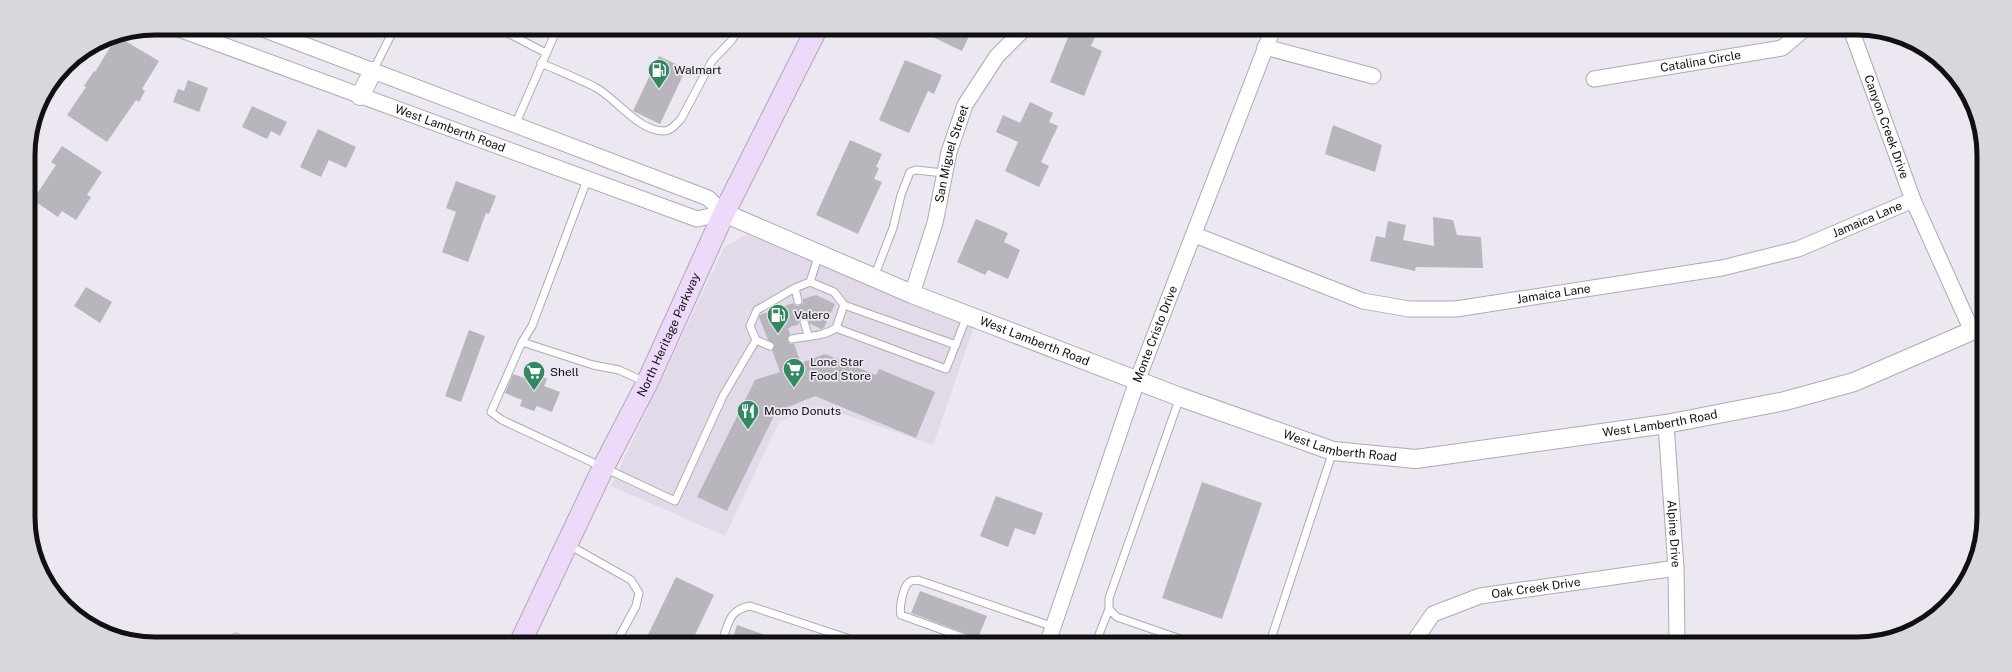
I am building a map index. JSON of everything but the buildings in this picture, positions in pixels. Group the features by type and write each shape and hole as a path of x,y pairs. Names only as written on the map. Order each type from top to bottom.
{"main road":[{"name":"North Heritage Parkway","path":"522,637 604,466 647,383 724,213 813,35"}],"street":[{"name":"West Lamberth Road","path":"195,35 587,180 697,219 724,213"},
{"name":"West Lamberth Road","path":"278,35 708,198 724,213 874,278 967,316 1180,397 1333,451 1416,459 1666,424 1785,401 1854,382 1976,329"},
{"name":"San Miguel Street","path":"912,294 934,223 948,152 965,105 996,56 1018,35"},
{"name":"Monte Cristo Drive","path":"1050,637 1138,381 1270,35"},
{"name":"Catalina Circle","path":"1594,79 1782,48 1798,35"},
{"name":"Canyon Creek Drive","path":"1853,35 1913,200 1976,329"},
{"path":"1265,47 1373,76"},
{"path":"360,96 373,71"},
{"name":"Jamaica Lane","path":"1194,235 1363,301 1409,309 1456,309 1722,268 1798,249 1913,200"},
{"name":"Alpine Drive","path":"1666,424 1676,568 1677,637"},
{"name":"Oak Creek Drive","path":"1417,637 1433,614 1480,596 1676,568"}],"lane":[{"path":"373,71 391,35"},
{"path":"512,35 546,52"},
{"path":"515,125 554,35"},
{"path":"541,63 594,87 610,96 628,114 640,122 653,129 665,131 675,126 712,61 735,35"},
{"path":"874,278 893,228 901,195 910,172 916,170 944,173"},
{"path":"587,180 532,326 522,342 491,412 502,420 604,466 675,501 723,396 756,340"},
{"path":"810,282 819,254"},
{"path":"770,346 756,340 750,326 757,310 767,308 795,288 810,282 834,292 844,305 956,345"},
{"path":"795,288 798,301"},
{"path":"792,339 808,335 827,334 836,328 844,305"},
{"path":"836,328 946,369 967,316"},
{"path":"804,322 808,335"},
{"path":"522,342 593,365 619,370 647,383"},
{"path":"1098,637 1109,609 1109,598 1180,397"},
{"path":"1272,637 1333,451"},
{"path":"567,544 631,580 639,593 636,606 619,637"},
{"path":"962,637 901,615 899,608 906,585 912,581 918,580 1054,627"},
{"path":"723,637 731,615 738,608 750,606 844,637"},
{"path":"1109,609 1117,617 1175,637"}],"shaded area":[{"path":"745,235 755,236 975,324 933,445 820,406 779,422 725,536 611,486 724,248"}],"place":[{"name":"Walmart","path":"659,90"},
{"name":"Valero","path":"778,334"},
{"name":"Lone Star Food Store","path":"794,388"},
{"name":"Shell","path":"534,392"},
{"name":"Momo Donuts","path":"748,430"}]}
